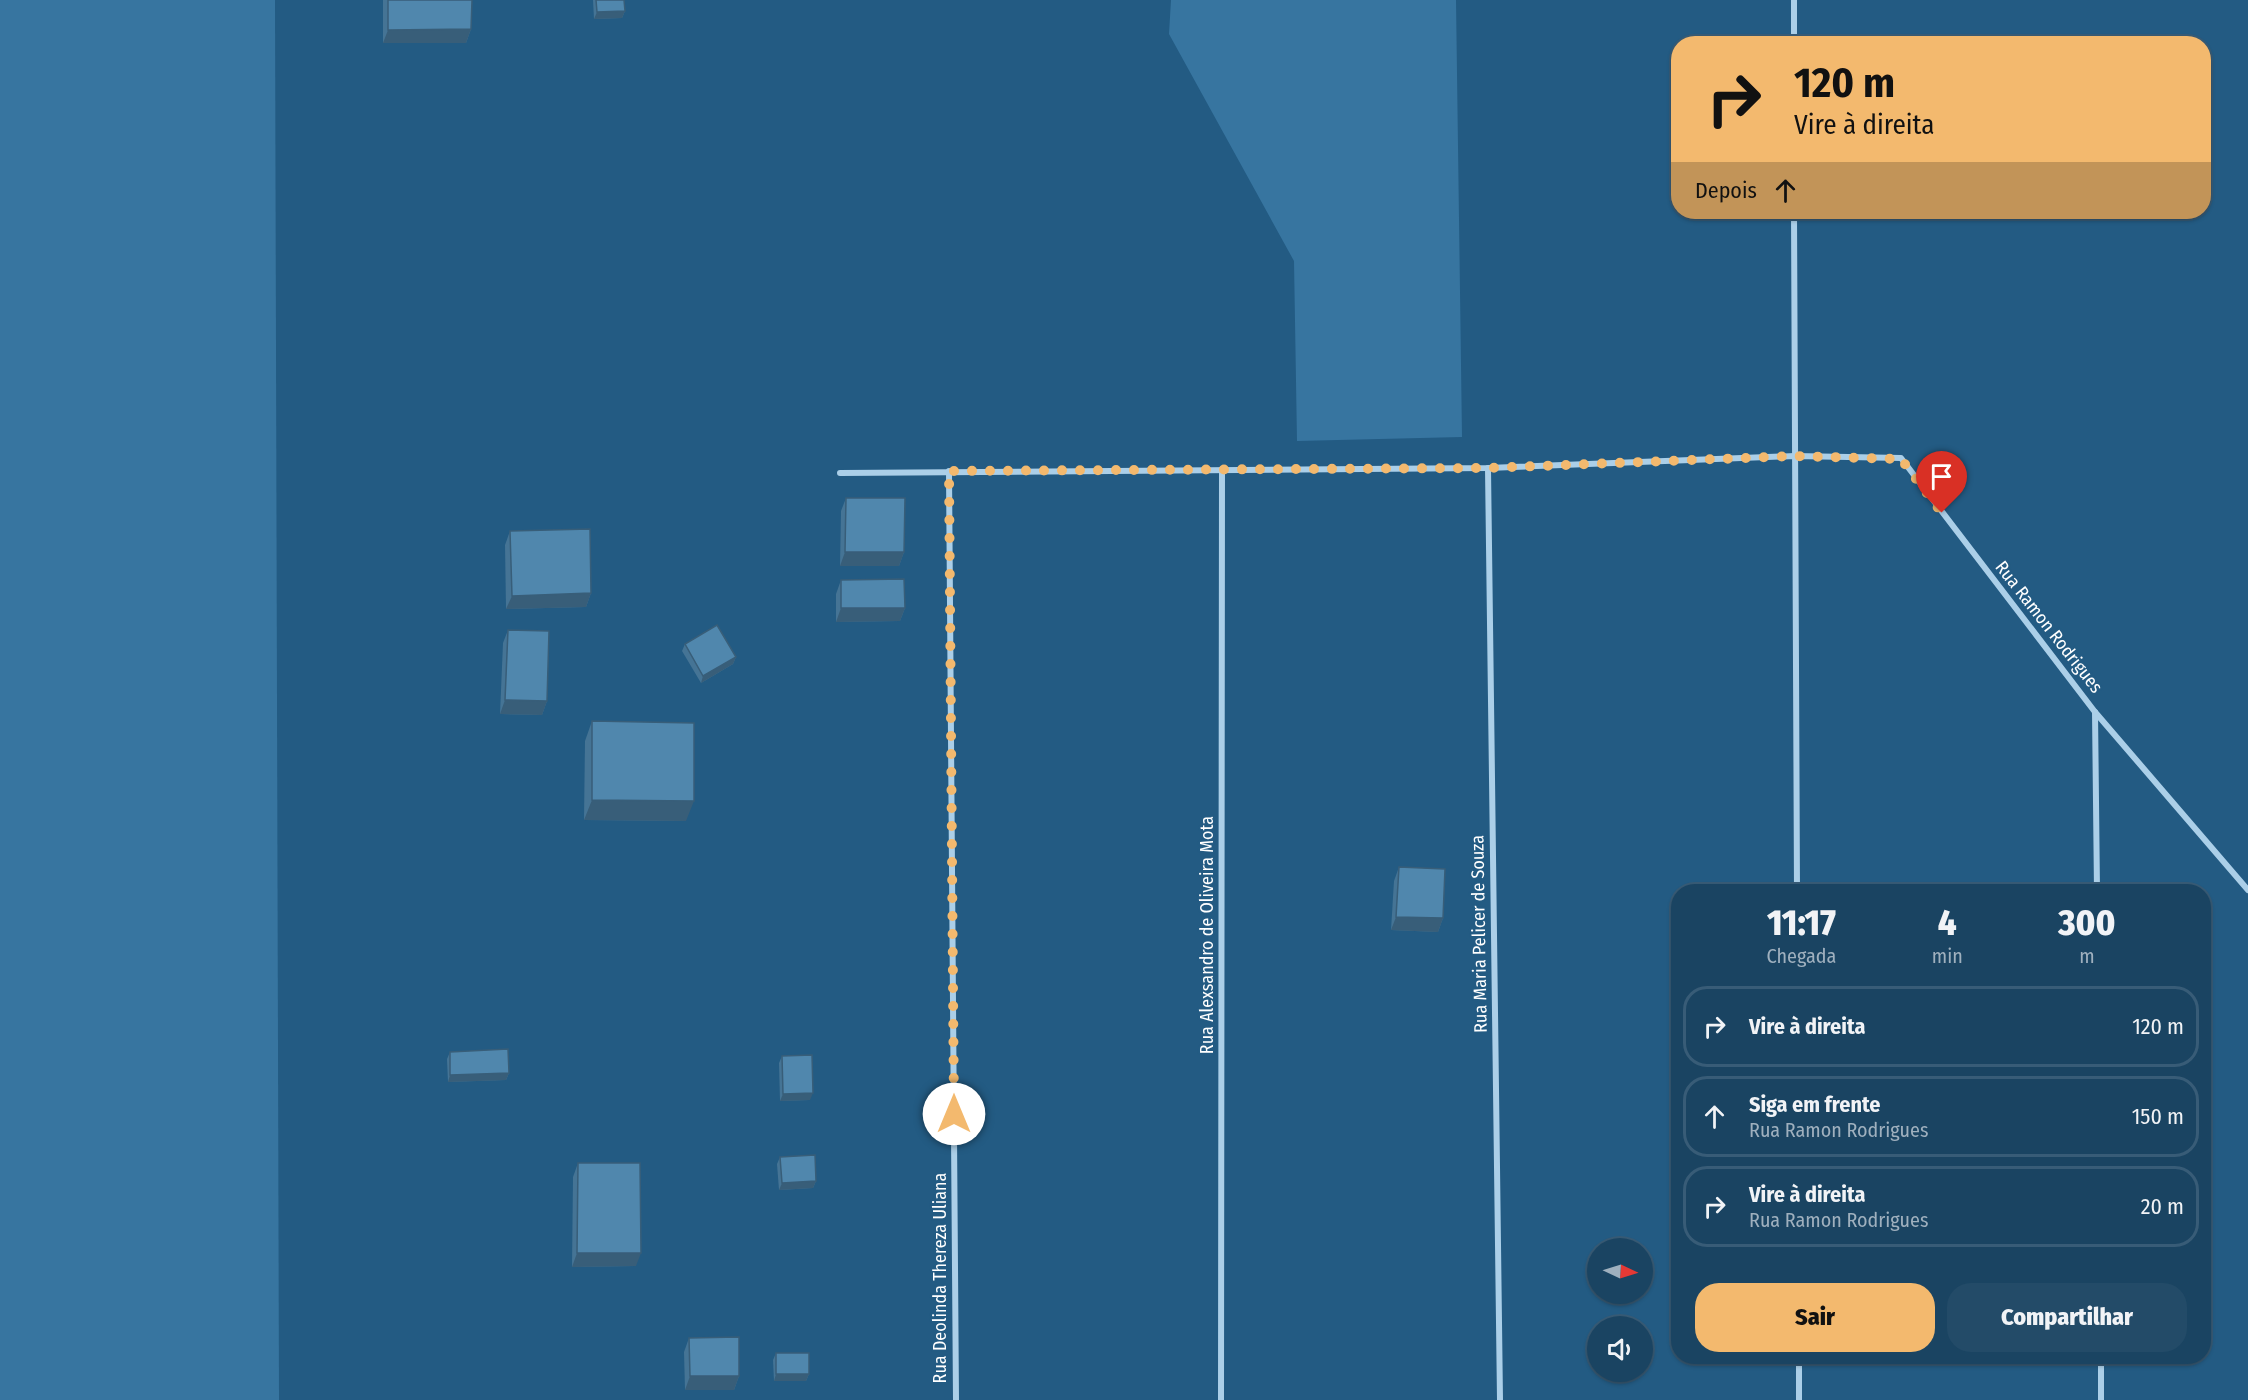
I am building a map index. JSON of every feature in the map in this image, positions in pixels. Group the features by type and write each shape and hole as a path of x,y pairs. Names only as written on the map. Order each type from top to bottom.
{"street":[{"path":"1794,0 1794,36"},
{"path":"1794,219 1797,884"},
{"path":"840,473 1488,468 1795,456"},
{"name":"Rua Ramon Rodrigues","path":"1795,456 1901,459 2095,712 2248,890"},
{"name":"Rua Maria Pelicer de Souza","path":"1488,468 1500,1400"},
{"name":"Rua Alexsandro de Oliveira Mota","path":"1221,1400 1222,469"},
{"name":"Rua Deolinda Thereza Uliana","path":"949,471 956,1400"},
{"path":"2095,712 2097,884"},
{"path":"1799,1364 1799,1400"},
{"path":"2101,1364 2101,1400"}],"shaded area":[{"path":"0,0 275,0 279,1400 0,1400"},
{"path":"1171,0 1456,0 1462,437 1297,441 1294,261 1169,34"}],"building":[{"path":"388,0 472,0 471,29 388,30"},
{"path":"596,0 624,0 625,11 597,12"},
{"path":"846,498 905,498 904,552 845,552"},
{"path":"590,529 591,593 512,596 510,531"},
{"path":"904,579 905,608 841,608 841,580"},
{"path":"717,625 736,657 703,676 685,644"},
{"path":"508,630 549,631 547,701 505,700"},
{"path":"592,721 694,723 694,801 592,800"},
{"path":"1399,867 1445,869 1443,918 1396,917"},
{"path":"508,1049 509,1073 450,1075 450,1052"},
{"path":"812,1055 813,1093 783,1094 782,1056"},
{"path":"815,1155 816,1181 782,1183 780,1157"},
{"path":"578,1163 640,1163 641,1253 577,1253"},
{"path":"739,1337 739,1376 690,1376 689,1338"},
{"path":"776,1353 809,1353 809,1374 776,1374"}],"route":[{"path":"954,1114 949,471 1488,468 1795,456 1901,459 1942,513"}]}
